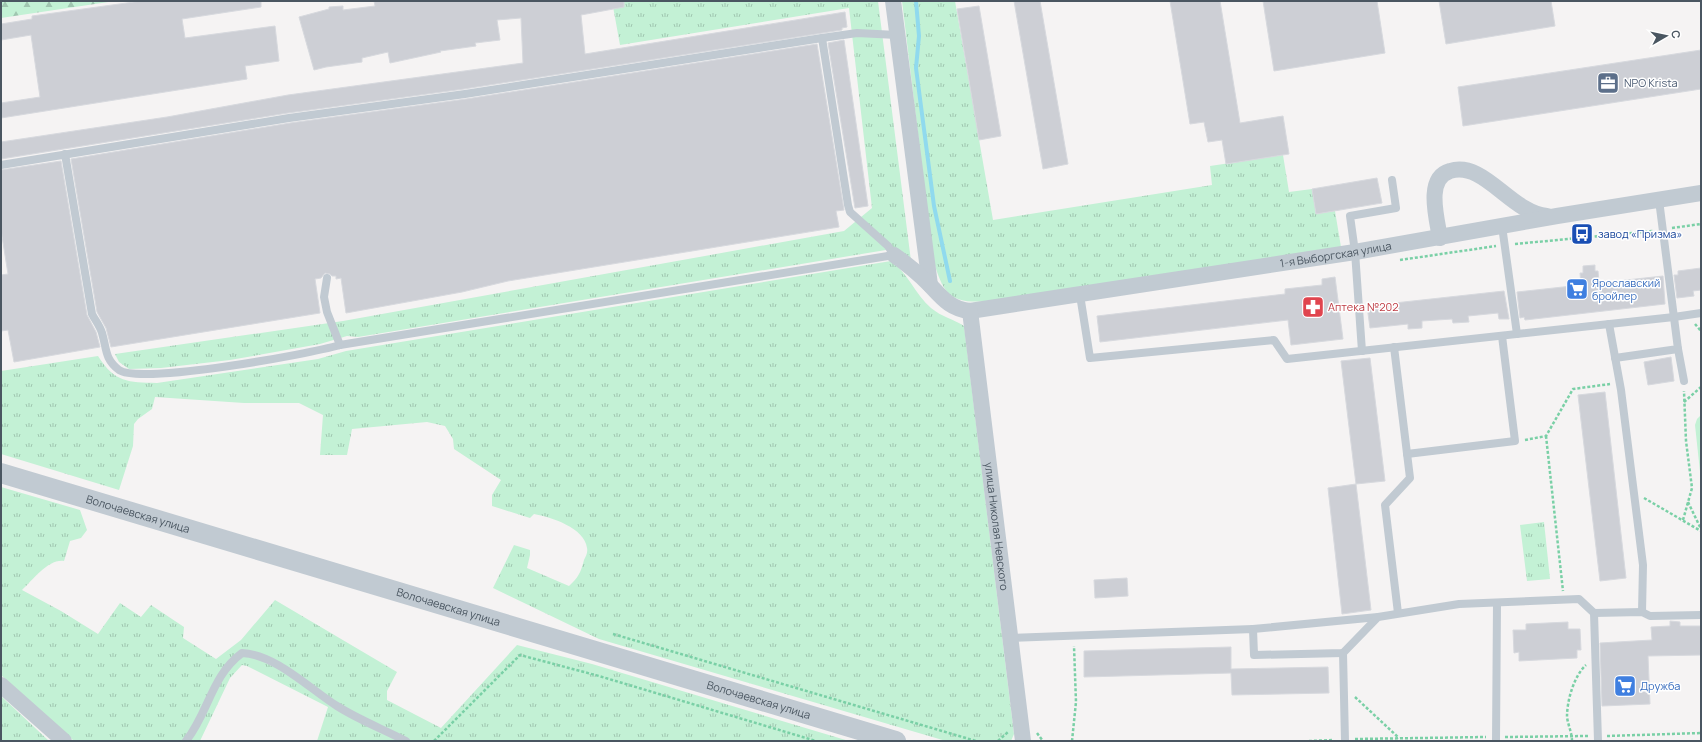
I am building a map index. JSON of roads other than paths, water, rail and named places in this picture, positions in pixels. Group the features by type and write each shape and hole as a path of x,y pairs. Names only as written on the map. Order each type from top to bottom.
{"street":[{"path":"893,1 930,285"},
{"path":"1440,238 1435,199 1436,188 1440,178 1447,172 1454,170 1472,171 1526,210 1541,215 1557,216"},
{"name":"1-я Выборгская улица","path":"970,311 1355,252 1557,216 1701,193"},
{"path":"894,255 930,285 940,297 953,307 970,311"},
{"name":"улица Николая Невского","path":"970,311 1023,741"},
{"name":"Волочаевская улица","path":"1,473 896,741"},
{"path":"1,685 64,741"}],"lane":[{"path":"1,165 289,118 465,94 822,38 858,33 897,34"},
{"path":"65,154 92,314 102,332 107,358 120,371 128,374 139,374 194,370 315,352 340,345 894,255 888,246 850,212 822,38"},
{"path":"1362,351 1355,252 1350,216 1396,208 1392,180"},
{"path":"1659,200 1678,349 1684,381"},
{"path":"1502,226 1517,334"},
{"path":"327,278 324,297 327,312 340,345"},
{"path":"1080,295 1090,358 1274,340 1287,359 1701,313"},
{"path":"1609,324 1620,383 1643,565 1642,612"},
{"path":"1407,454 1515,441 1502,336"},
{"path":"1394,347 1410,478 1385,505 1398,614"},
{"path":"1615,358 1678,349"},
{"path":"1010,638 1253,629 1378,617 1459,604 1497,604 1579,599 1594,613 1642,612 1650,616 1701,615"},
{"path":"1496,741 1497,604"},
{"path":"1594,613 1598,741"},
{"path":"1253,629 1254,655 1343,653 1378,617"},
{"path":"186,741 198,724 221,675 232,660 242,653 250,653 262,657 360,720 406,741"},
{"path":"1343,653 1345,741"}],"waterway":[{"path":"916,1 919,36 916,68 934,206 950,281"}],"place":[{"name":"NPO Krista","path":"1608,83"},
{"name":"завод «Призма»","path":"1582,234"},
{"name":"Ярославский бройлер","path":"1577,289"},
{"name":"Аптека №202","path":"1313,307"},
{"name":"Дружба","path":"1625,686"}]}
